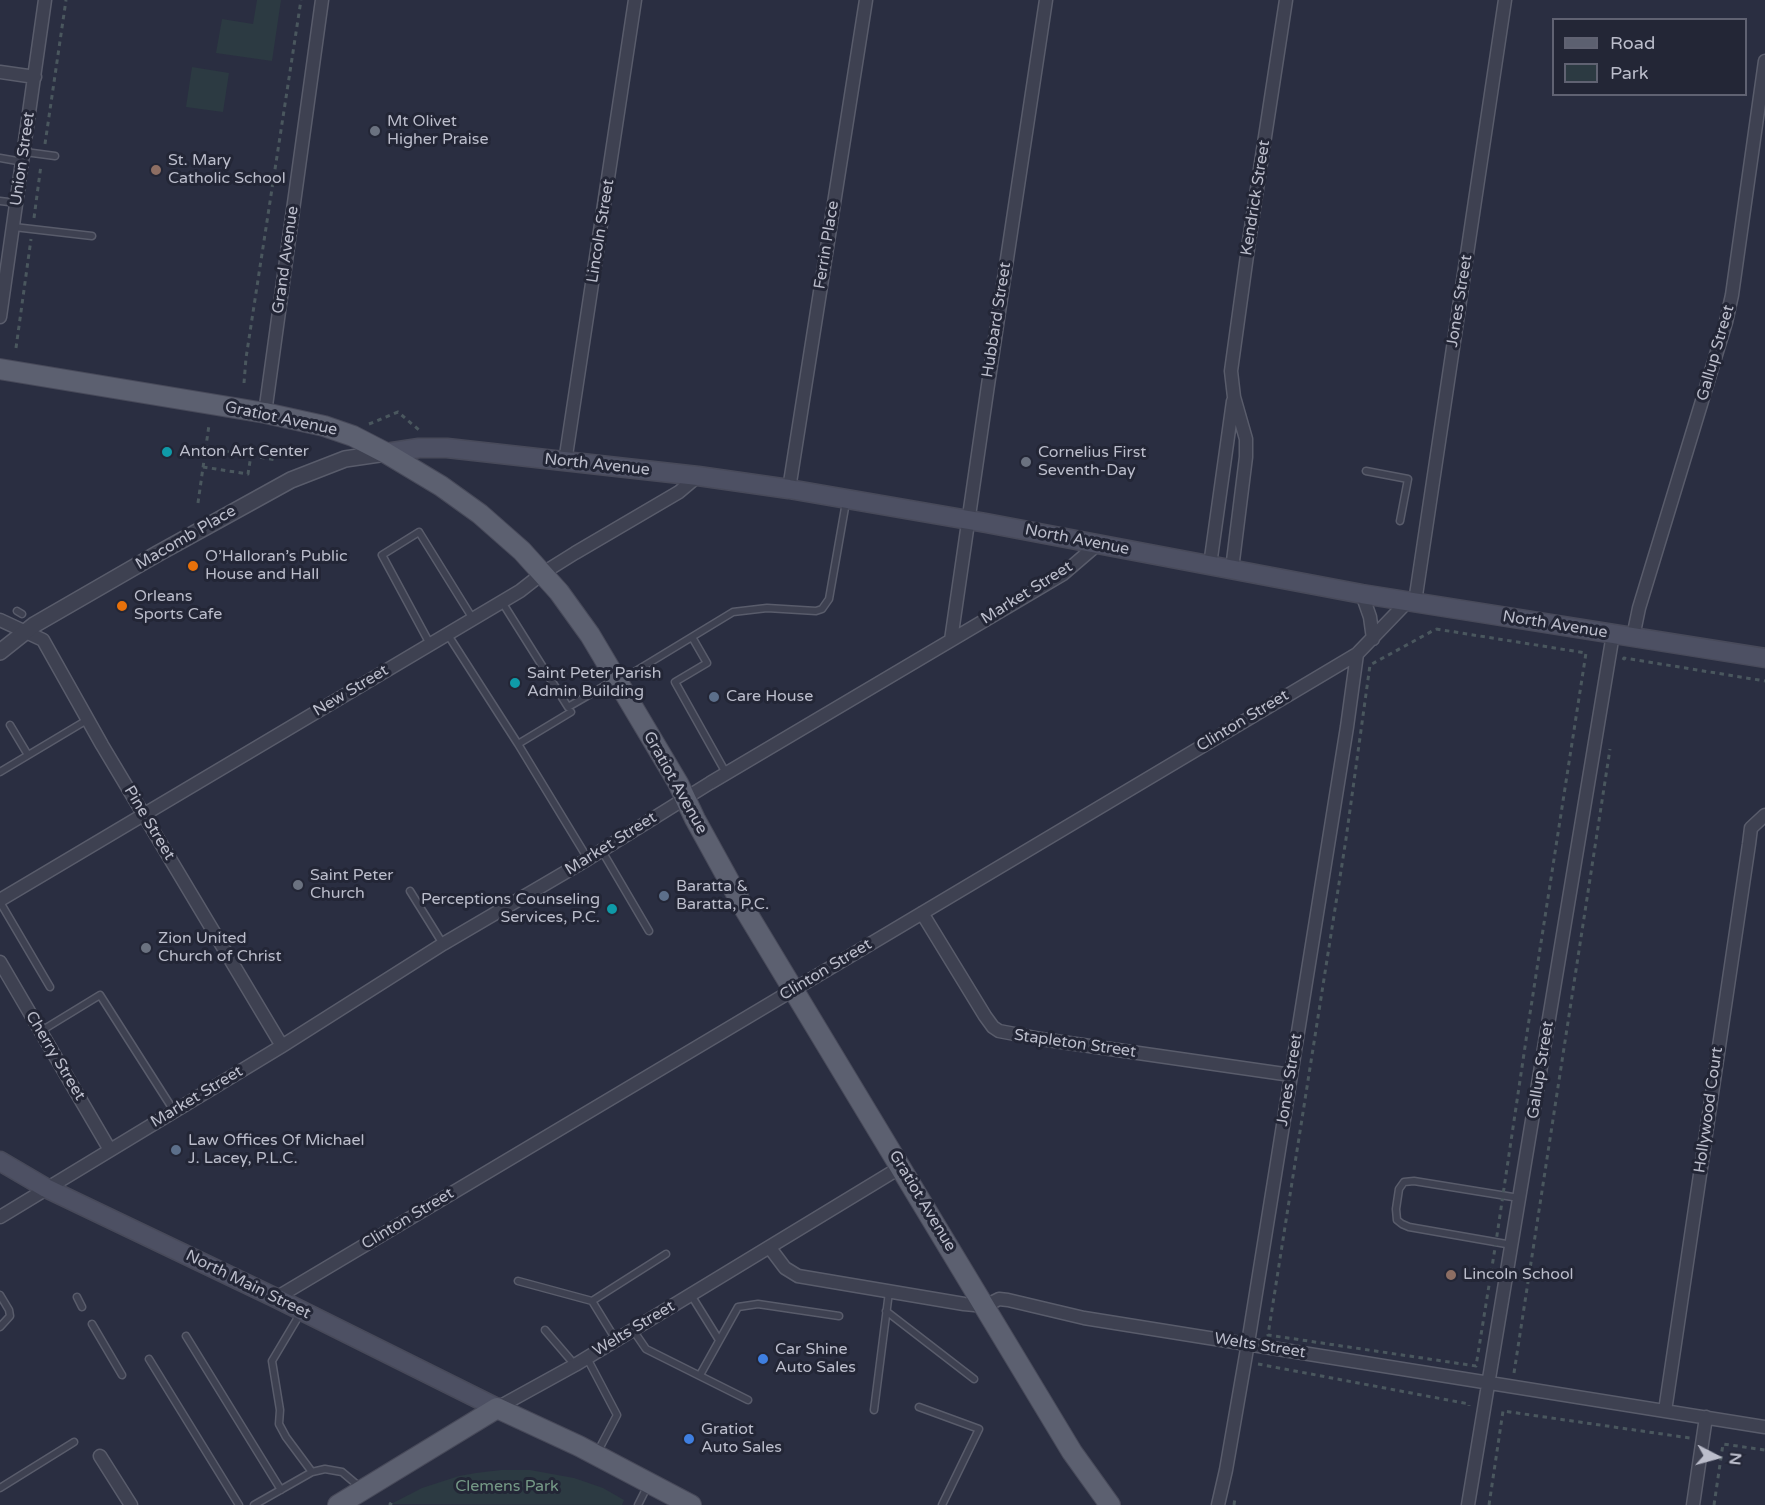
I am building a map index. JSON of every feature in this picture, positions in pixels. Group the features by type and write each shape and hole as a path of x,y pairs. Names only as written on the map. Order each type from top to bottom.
{"main road":[{"name":"Gratiot Avenue","path":"0,369 265,413 324,426 353,436 441,486 480,514 522,551 543,573 590,635 678,783 744,908 1072,1452 1110,1505"},
{"name":"North Avenue","path":"386,453 419,448 447,448 698,476 789,489 968,519 1362,594 1765,658"},
{"name":"North Main Street","path":"0,1161 46,1188 276,1298 497,1408"},
{"path":"338,1505 497,1408 596,1454 691,1505"}],"street":[{"name":"Union Street","path":"0,317 45,0"},
{"name":"Grand Avenue","path":"265,413 322,0"},
{"name":"Lincoln Street","path":"565,462 635,0"},
{"name":"Ferrin Place","path":"789,489 866,0"},
{"name":"Hubbard Street","path":"951,640 1046,0"},
{"name":"Kendrick Street","path":"1232,569 1246,457 1244,431 1234,397 1231,371 1286,0"},
{"name":"Jones Street","path":"1411,601 1505,0"},
{"name":"Gallup Street","path":"1633,637 1639,608 1721,344 1732,296 1765,61"},
{"path":"0,72 35,77"},
{"name":"Kendrick Street","path":"1210,565 1234,397"},
{"name":"Macomb Place","path":"0,652 25,632 157,554 291,480 330,463 386,453"},
{"name":"New Street","path":"0,901 502,602 543,573 679,492 698,476"},
{"name":"Market Street","path":"0,1217 282,1046 443,944 588,859 726,773 1063,574 1098,544"},
{"path":"1362,594 1370,617 1373,639"},
{"name":"Clinton Street","path":"276,1298 1357,654 1411,601"},
{"name":"Pine Street","path":"0,620 43,640 88,720 282,1046"},
{"name":"Gallup Street","path":"1468,1505 1613,634"},
{"name":"Jones Street","path":"1218,1505 1248,1343 1346,739 1357,654"},
{"name":"Hollywood Court","path":"1665,1411 1751,828 1765,815"},
{"name":"Stapleton Street","path":"922,913 985,1016 993,1027 1005,1034 1291,1075"},
{"name":"Cherry Street","path":"0,962 110,1150"},
{"name":"Welts Street","path":"497,1408 587,1358 901,1167"},
{"name":"Welts Street","path":"770,1248 785,1268 798,1276 936,1300 985,1306 999,1299 1008,1300 1084,1318 1765,1427"},
{"path":"1693,1505 1706,1417"},
{"path":"100,1456 131,1505"}],"lane":[{"path":"0,158 43,154 55,156"},
{"path":"0,201 17,203"},
{"path":"14,227 92,236"},
{"path":"1366,471 1408,479 1400,521"},
{"path":"502,602 568,707 692,638 733,612 768,608 814,611 822,609 828,599 846,499"},
{"path":"430,644 382,555 419,532 473,619"},
{"path":"448,634 588,859"},
{"path":"692,638 706,663 675,682 726,773"},
{"path":"518,744 571,712"},
{"path":"0,772 88,720"},
{"path":"10,725 28,755"},
{"path":"602,850 650,931"},
{"path":"410,891 443,944"},
{"path":"0,901 50,987"},
{"path":"40,1032 100,995 174,1111"},
{"path":"1512,1245 1409,1227 1397,1220 1399,1189 1404,1182 1414,1181 1520,1198"},
{"path":"592,1301 666,1254"},
{"path":"518,1281 592,1301 616,1340"},
{"path":"874,1410 889,1292"},
{"path":"691,1294 719,1340"},
{"path":"0,1295 10,1316 0,1327"},
{"path":"77,1297 82,1307"},
{"path":"700,1376 738,1307 758,1304 839,1316"},
{"path":"301,1311 272,1361 280,1410 279,1424 312,1472"},
{"path":"886,1311 974,1379"},
{"path":"92,1324 122,1376"},
{"path":"632,1329 646,1349 748,1400"},
{"path":"545,1330 575,1365"},
{"path":"186,1336 281,1490"},
{"path":"587,1358 617,1415 596,1454"},
{"path":"149,1359 239,1505"},
{"path":"920,1407 979,1429 942,1505"},
{"path":"0,1488 74,1442"},
{"path":"254,1505 312,1472 325,1468 342,1472 363,1490"},
{"path":"638,1505 649,1483"}],"path":[{"path":"16,348 66,0"},
{"path":"244,383 301,0"},
{"path":"365,426 398,412 420,432"},
{"path":"198,503 209,425"},
{"path":"206,448 276,459"},
{"path":"203,467 248,474 251,455"},
{"path":"1268,1335 1346,839 1370,665 1436,629 1587,653 1476,1366"},
{"path":"1622,669 1623,658 1765,681"},
{"path":"1514,1373 1611,740"},
{"path":"1256,1374 1258,1363 1469,1404"},
{"path":"1489,1505 1503,1411 1690,1437"},
{"path":"1714,1505 1723,1444 1765,1450"},
{"path":"1234,1505 1236,1494"}],"green space":[{"path":"257,0 281,0 272,61 216,53 222,19 253,24"},
{"path":"192,67 229,73 223,112 186,107"},
{"name":"Clemens Park","path":"501,1470 530,1470 574,1478 603,1488 624,1500 622,1505 391,1504 422,1488 459,1476"}],"place":[{"name":"Mt Olivet Higher Praise","path":"375,131"},
{"name":"St. Mary Catholic School","path":"156,170"},
{"name":"Anton Art Center","path":"167,452"},
{"name":"Cornelius First Seventh-Day","path":"1026,462"},
{"name":"O’Halloran’s Public House and Hall","path":"193,566"},
{"name":"Orleans Sports Cafe","path":"122,606"},
{"name":"Saint Peter Parish Admin Building","path":"515,683"},
{"name":"Care House","path":"714,697"},
{"name":"Saint Peter Church","path":"298,885"},
{"name":"Baratta & Baratta, P.C.","path":"664,896"},
{"name":"Perceptions Counseling Services, P.C.","path":"612,909"},
{"name":"Zion United Church of Christ","path":"146,948"},
{"name":"Law Offices Of Michael J. Lacey, P.L.C.","path":"176,1150"},
{"name":"Lincoln School","path":"1451,1275"},
{"name":"Car Shine Auto Sales","path":"763,1359"},
{"name":"Gratiot Auto Sales","path":"689,1439"}]}
